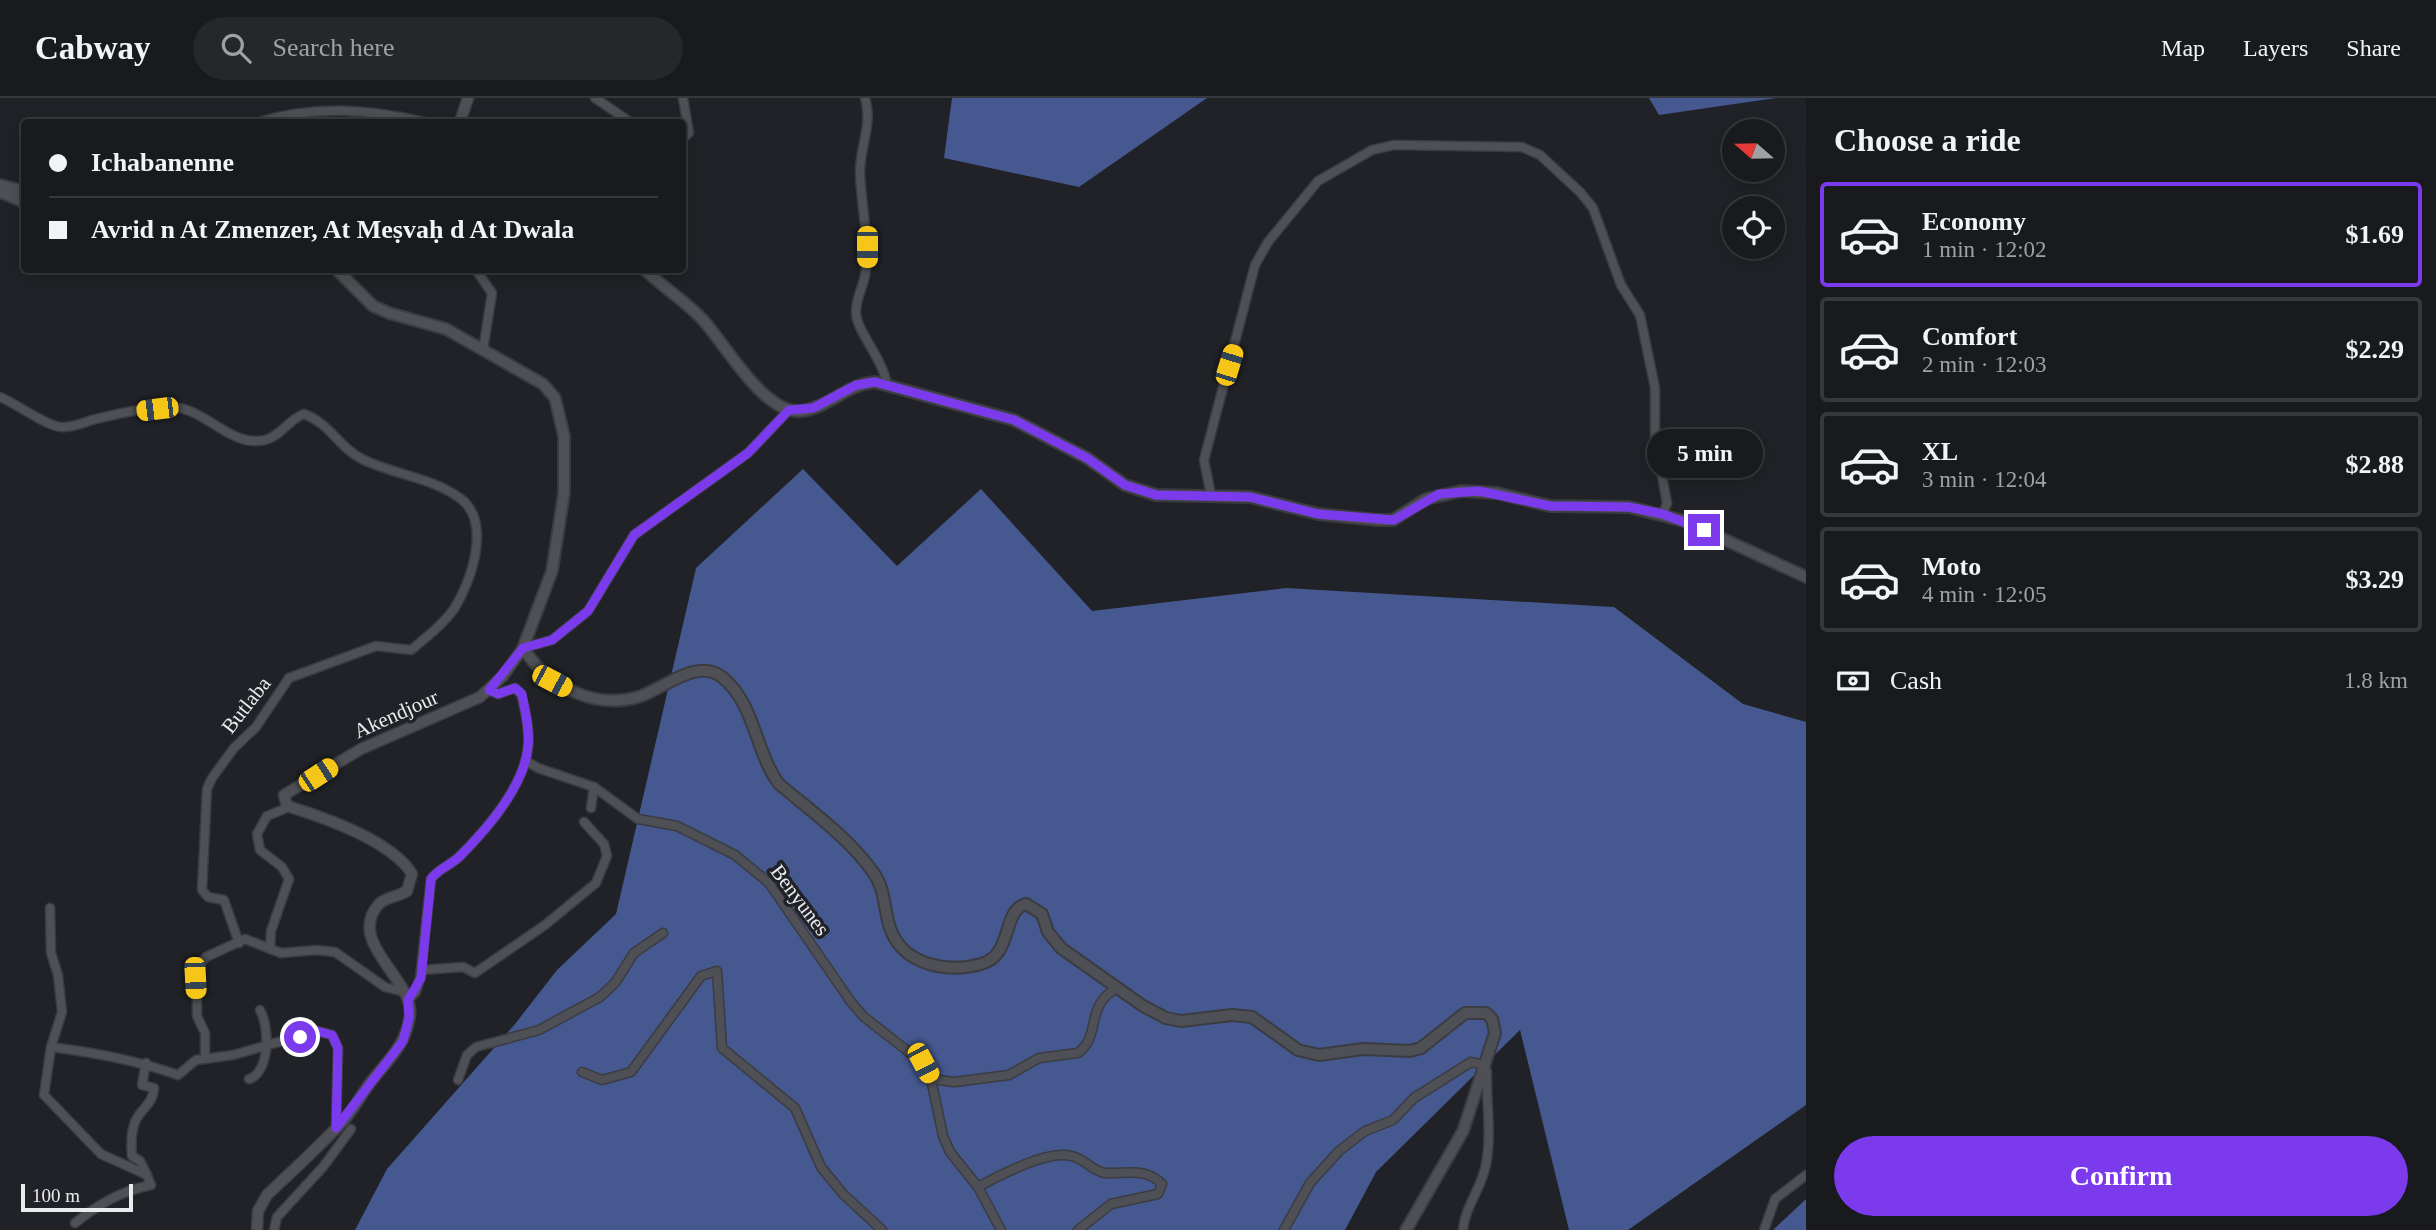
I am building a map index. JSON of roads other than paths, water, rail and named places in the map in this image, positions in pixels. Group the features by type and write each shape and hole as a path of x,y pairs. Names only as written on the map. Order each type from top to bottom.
{"main road":[{"path":"0,186 21,190"},
{"path":"0,192 21,191"},
{"path":"340,273 373,306 388,313 437,325 550,391 555,398 564,436 564,493 552,571 523,648 552,681 576,693 599,699 636,697 702,671 721,676 747,713 768,769 779,784 873,872 885,897 892,932 900,946 917,960 958,968 986,962 1003,944 1014,911 1026,904 1042,914 1054,940 1143,1006 1173,1020 1197,1021 1231,1015 1252,1017 1298,1050 1320,1055 1363,1049 1410,1051 1431,1042 1465,1013 1486,1013 1494,1026 1492,1044 1463,1130 1406,1230"},
{"path":"648,273 702,319 732,361 774,401 789,410 813,408 856,385 887,385 1014,420 1061,443 1140,492 1181,497 1250,497 1318,514 1377,520 1402,516 1439,494 1479,491 1540,505 1614,505 1663,514 1766,556 1806,577"}],"street":[{"path":"461,119 468,98"},
{"path":"595,98 626,119"},
{"path":"683,98 689,133 686,136"},
{"path":"865,98 869,110 860,172 867,223 866,272 855,313 861,329 885,367 887,385"},
{"path":"270,119 298,111 336,110 403,119"},
{"path":"1211,495 1204,460 1255,265 1268,242 1318,181 1372,150 1394,145 1522,147 1540,155 1580,192 1593,208 1621,285 1640,315 1655,388 1655,437 1667,503 1663,514"},
{"path":"478,273 492,293 483,350"},
{"name":"Butlaba","path":"0,397 27,408 45,423 63,428 115,414 173,408 187,410 205,422 247,440 265,440 279,432 294,417 304,414 326,424 353,454 393,472 418,476 466,503 477,534 475,554 467,582 455,607 441,625 411,650 376,646 289,678 256,727 234,748 212,778 205,802 202,890 208,897 224,900 239,943"},
{"path":"523,648 552,640 588,611 634,535 748,453 789,410"},
{"name":"Akendjour","path":"289,807 283,799 286,792 361,749 470,703 489,690 523,648"},
{"path":"406,996 418,987 431,879 436,872 461,855 479,834 516,784 526,761 529,739 522,694 515,688 498,694 489,690"},
{"name":"Benyunes","path":"526,761 538,768 594,787 638,820 684,828 725,848 759,873 851,1002 880,1030 914,1052 932,1079 943,1136 950,1152 978,1186 1001,1230"},
{"path":"591,807 594,787"},
{"path":"270,949 274,922 289,879 282,867 260,850 257,834 267,816 289,807 319,816 362,836 402,862 412,876 431,879"},
{"path":"421,970 463,967 475,973 545,925 596,883 607,856 604,844 584,822"},
{"path":"257,1230 258,1211 267,1195 336,1128 401,1046 409,1018 406,996 372,937 371,922 380,903 407,891 412,876"},
{"path":"50,908 51,953 58,975 62,1012 51,1047 44,1095 101,1154 147,1175"},
{"path":"458,1080 467,1055 476,1047 528,1034 600,997 615,983 625,962 663,933"},
{"path":"205,1059 205,1033 197,1016 196,974 206,957 239,943 250,940 288,954 317,950 335,952 386,987 406,996"},
{"path":"582,1072 602,1080 631,1072 701,976 717,971 722,1048 772,1086 795,1108 821,1167 843,1194 883,1230"},
{"path":"932,1079 954,1082 1002,1076 1015,1073 1039,1058 1078,1053 1088,1042 1098,1003 1117,988"},
{"path":"248,1079 257,1076 262,1069 266,1029 260,1010"},
{"path":"51,1047 110,1054 178,1075 195,1060 264,1047 317,1031 332,1035 338,1048 336,1128"},
{"path":"1284,1230 1310,1183 1339,1151 1365,1131 1393,1120 1415,1098 1471,1062 1484,1065 1487,1072 1488,1156 1483,1178 1466,1213 1463,1230"},
{"path":"75,1223 97,1205 130,1189 151,1185 140,1161 132,1156 131,1144 134,1123 153,1095 154,1088 142,1085 146,1063"},
{"path":"274,1230 277,1217 323,1167 351,1129"},
{"path":"978,1186 1012,1169 1064,1155 1078,1158 1101,1172 1149,1174 1162,1184 1158,1194 1111,1204 1078,1230"},
{"path":"1764,1230 1775,1199 1806,1175"}]}
